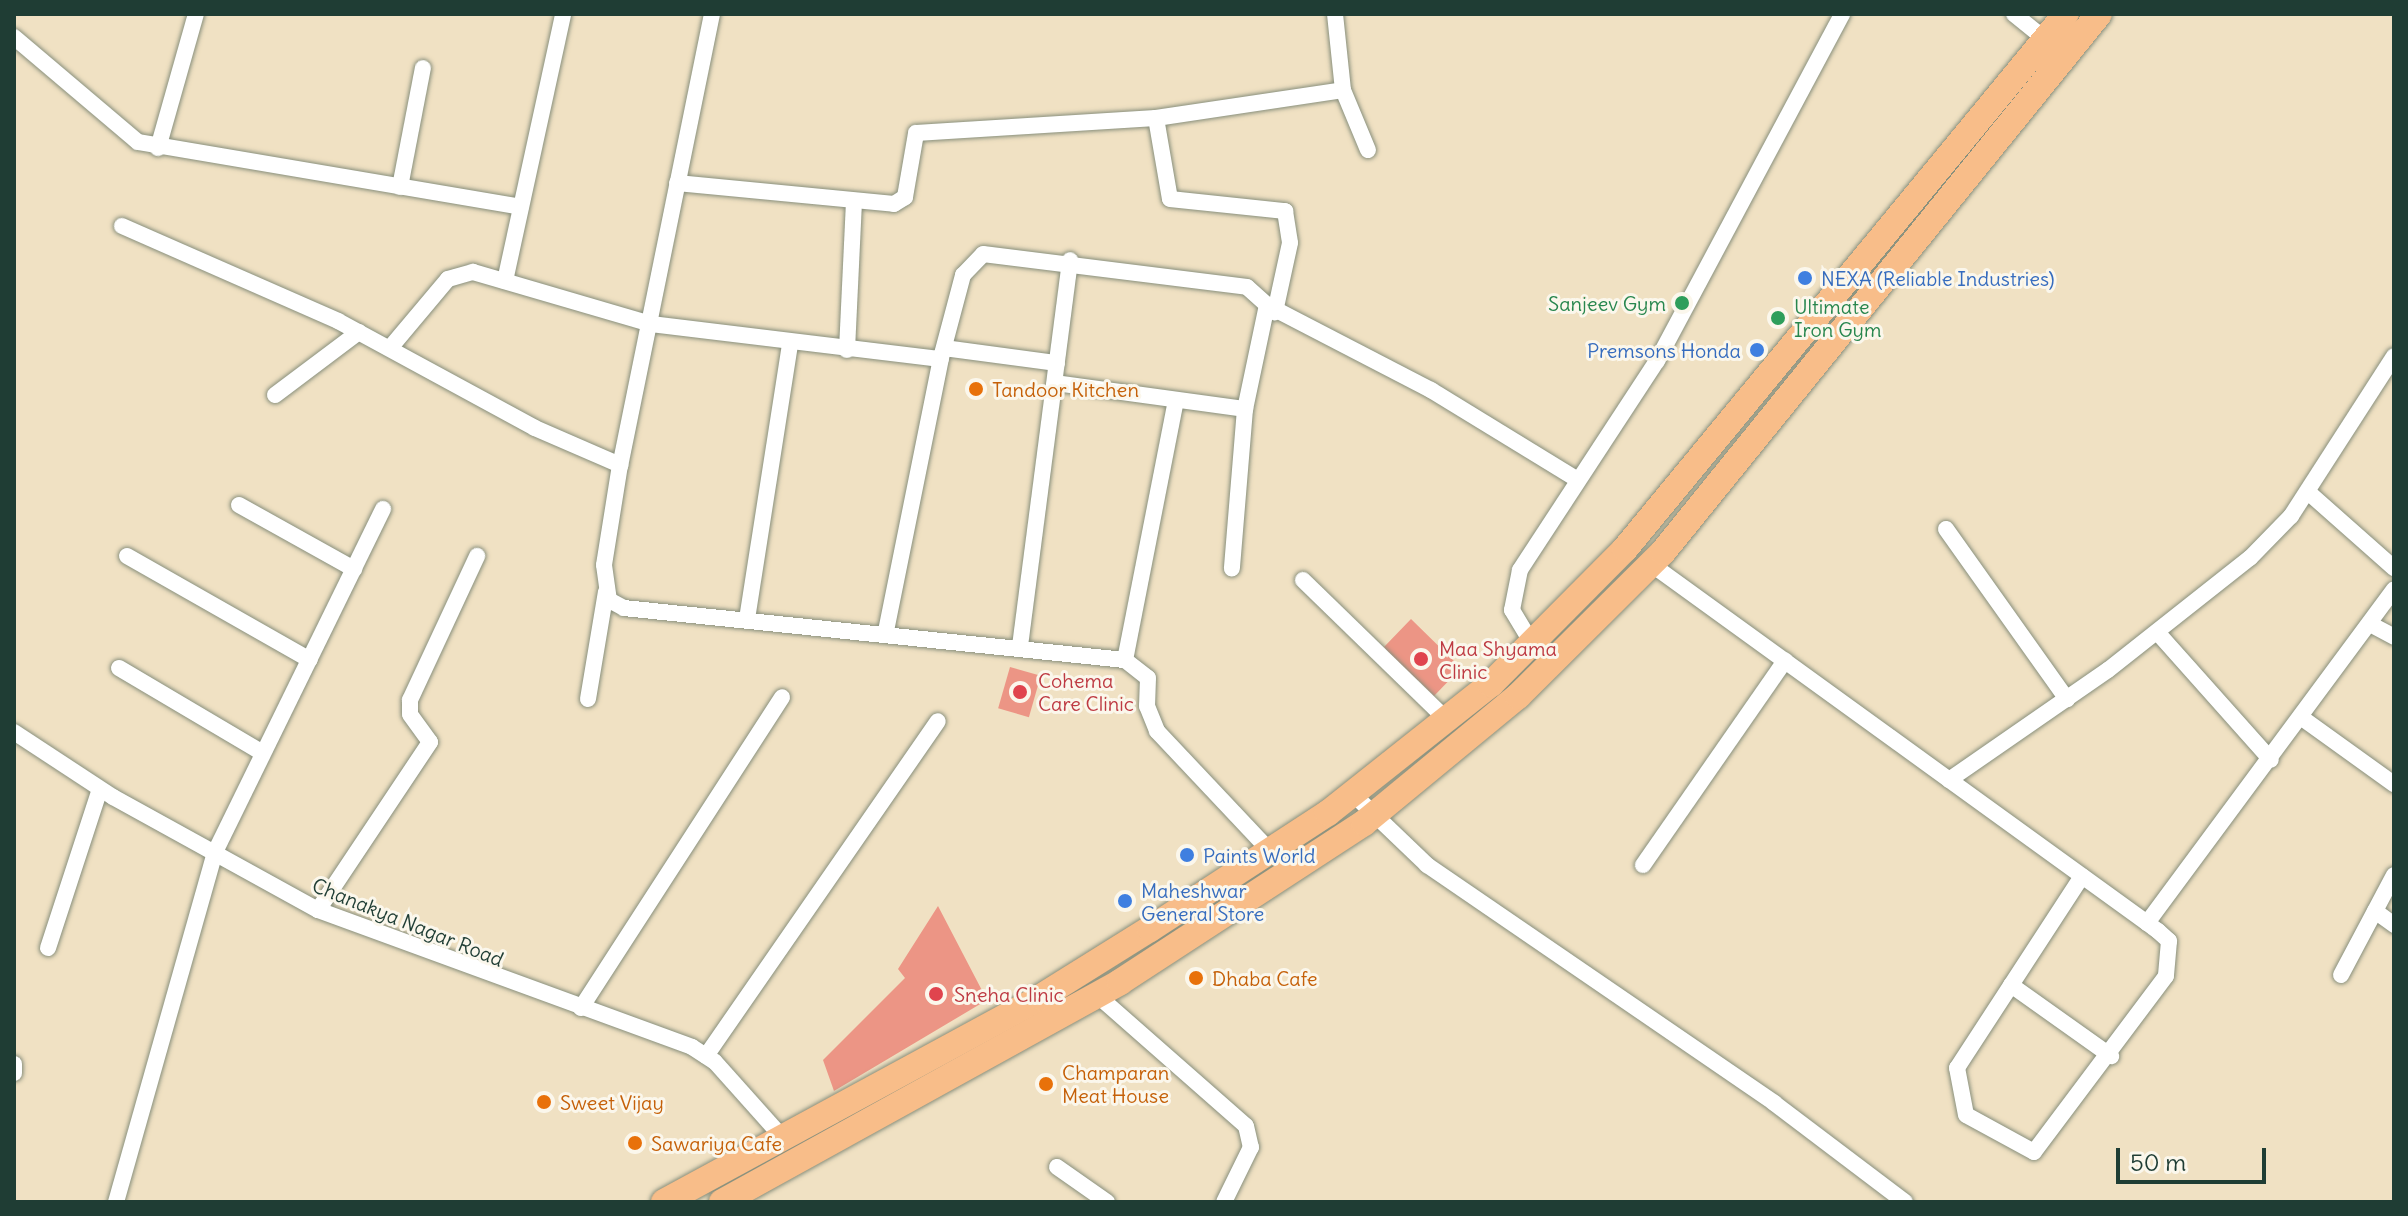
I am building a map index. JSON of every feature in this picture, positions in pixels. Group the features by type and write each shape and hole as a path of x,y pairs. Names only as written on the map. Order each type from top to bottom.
{"highway":[{"path":"664,1202 1041,997 1270,851 1353,794 1447,720 1533,645 1625,549 2066,14"},
{"path":"722,1202 1097,995 1372,816 1518,696 1651,564 2099,14"}],"street":[{"path":"158,148 196,14"},
{"path":"505,281 563,14"},
{"path":"588,699 606,591 620,465 712,14"},
{"path":"1335,14 1343,90 1368,150"},
{"path":"1533,645 1512,610 1511,590 1578,480 1657,361 1842,14"},
{"path":"2014,14 2044,38"},
{"path":"14,37 126,135 158,148 521,207"},
{"path":"400,187 423,68"},
{"path":"677,183 854,204 894,204 905,197 916,133 1156,118 1343,90"},
{"path":"1156,118 1170,199 1285,211 1290,243 1245,409 1232,568"},
{"path":"847,350 854,204"},
{"path":"122,226 359,332 535,428 620,465"},
{"path":"886,631 942,354 971,260 1000,253 1070,260 1247,287 1271,309 1431,390 1578,480"},
{"path":"1020,646 1070,260"},
{"path":"390,348 460,271 651,324 847,350 1057,363"},
{"path":"275,395 359,332"},
{"path":"747,619 790,344"},
{"path":"1949,780 2067,699 2250,558 2308,492 2394,356"},
{"path":"1055,383 1175,404 1245,409"},
{"path":"1125,660 1175,404"},
{"path":"2308,492 2394,568"},
{"path":"239,505 354,569"},
{"path":"116,1202 215,852 383,509"},
{"path":"1946,529 2067,699"},
{"path":"127,556 310,660"},
{"path":"318,910 430,742 410,714 410,700 477,556"},
{"path":"1651,564 2147,923 2169,941 2171,965 2111,1056 2042,1149 2021,1149 1966,1115 1961,1056 2082,876"},
{"path":"1303,580 1447,720"},
{"path":"2147,923 2271,760 2394,589"},
{"path":"606,591 624,608 886,631 1125,660 1148,678 1147,706 1157,731 1270,851"},
{"path":"2370,624 2394,637"},
{"path":"2157,632 2271,760"},
{"path":"1643,865 1785,661"},
{"path":"119,668 263,753"},
{"path":"581,1008 782,697"},
{"path":"2302,718 2394,784"},
{"path":"706,1056 938,721"},
{"name":"Chanakya Nagar Road","path":"14,732 100,789 318,910 706,1056 783,1138"},
{"path":"48,948 100,789"},
{"path":"1353,794 1372,816 1427,865 1774,1103 1905,1202"},
{"path":"2341,975 2394,875"},
{"path":"2375,911 2394,925"},
{"path":"2011,985 2111,1056"},
{"path":"1097,995 1246,1126 1251,1147 1224,1202"},
{"path":"14,1064 14,1073"},
{"path":"1057,1167 1107,1202"}],"building":[{"path":"1411,619 1461,668 1434,696 1418,680 1413,685 1384,647"},
{"path":"1010,667 1041,676 1029,717 998,708"},
{"path":"938,906 987,1000 834,1091 823,1060 905,978 898,969"}],"place":[{"name":"NEXA (Reliable Industries)","path":"1805,278"},
{"name":"Sanjeev Gym","path":"1682,303"},
{"name":"Ultimate Iron Gym","path":"1778,318"},
{"name":"Premsons Honda","path":"1757,350"},
{"name":"Tandoor Kitchen","path":"976,389"},
{"name":"Maa Shyama Clinic","path":"1421,659"},
{"name":"Cohema Care Clinic","path":"1020,692"},
{"name":"Paints World","path":"1187,855"},
{"name":"Maheshwar General Store","path":"1125,901"},
{"name":"Dhaba Cafe","path":"1196,978"},
{"name":"Sneha Clinic","path":"936,994"},
{"name":"Champaran Meat House","path":"1046,1084"},
{"name":"Sweet Vijay","path":"544,1102"},
{"name":"Sawariya Cafe","path":"635,1143"}]}
